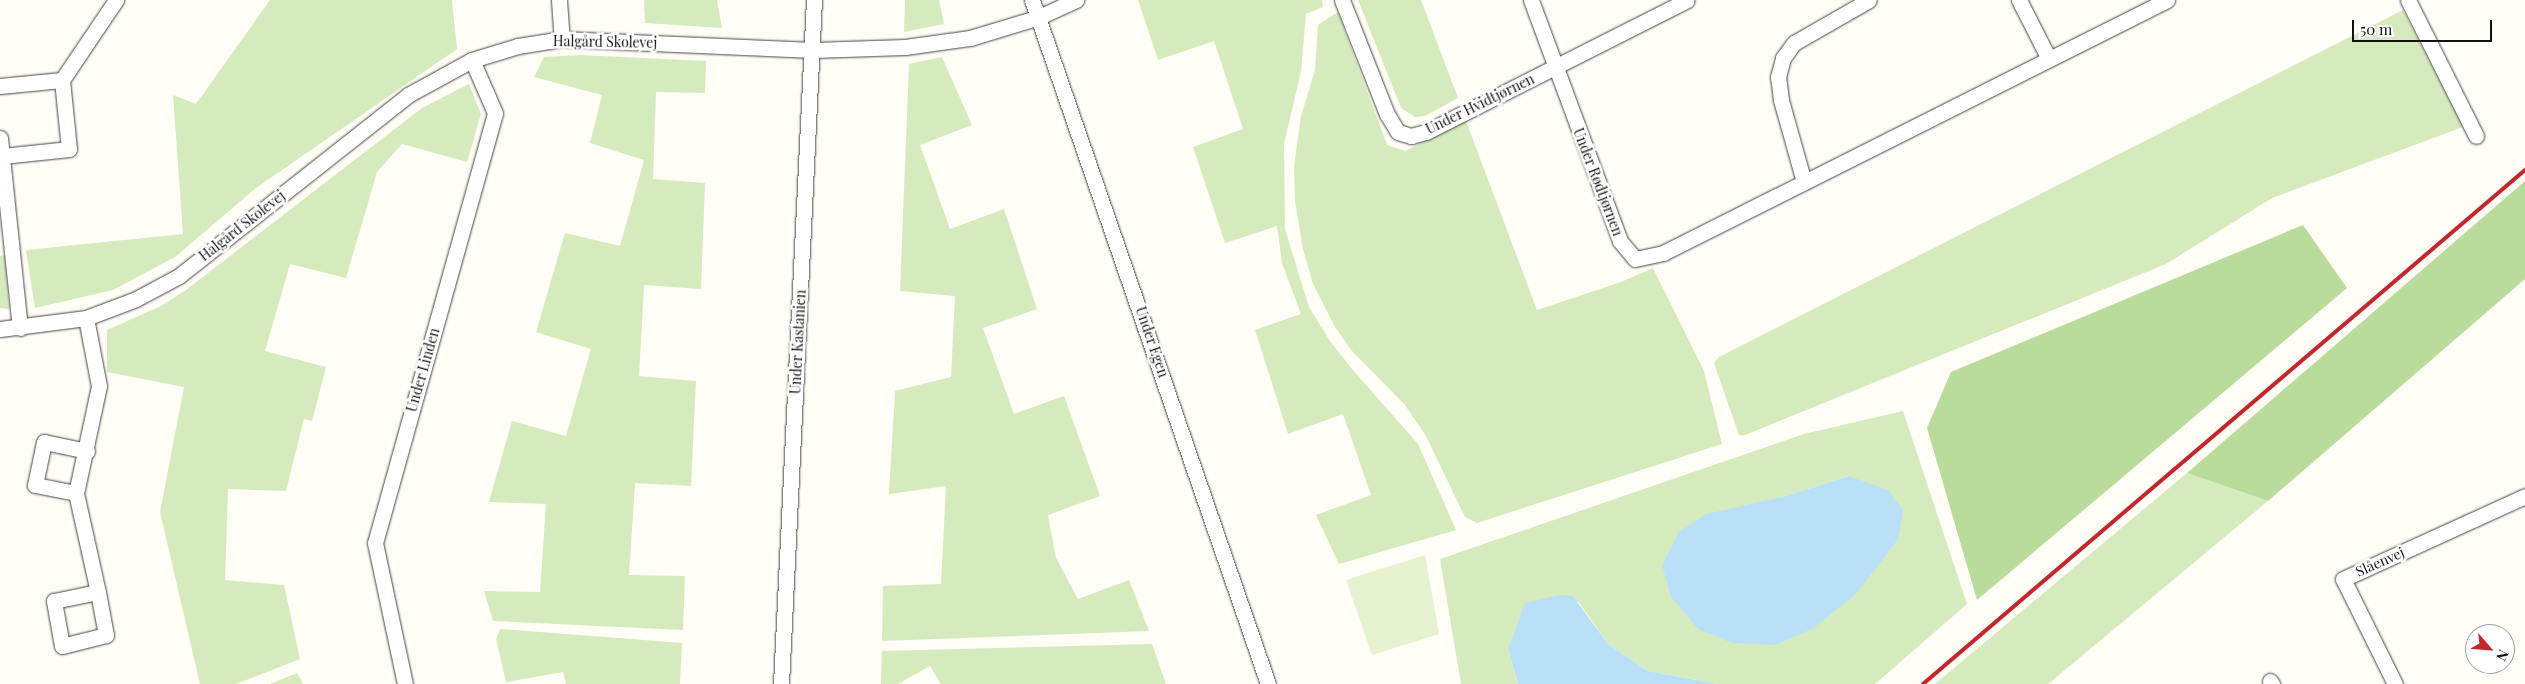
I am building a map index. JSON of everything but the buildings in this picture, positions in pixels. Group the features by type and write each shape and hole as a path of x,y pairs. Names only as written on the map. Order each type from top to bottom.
{"street":[{"path":"2,156 69,149 62,80 116,0"},
{"path":"559,0 562,39"},
{"name":"Under Kastanien","path":"781,684 814,0"},
{"name":"Under Egen","path":"1032,0 1268,684"},
{"name":"Halgård Skolevej","path":"0,329 20,328 86,318 136,299 179,276 408,95 472,60 518,46 562,39 813,50 905,47 960,39 1039,17 1076,0"},
{"name":"Under Hvidtjørnen","path":"1342,0 1387,114 1398,132 1411,136 1426,132 1687,0"},
{"path":"1531,0 1554,68"},
{"path":"1804,182 1781,100 1778,77 1783,58 1794,43 1869,0"},
{"path":"2019,0 2049,59"},
{"name":"Under Rødtjørnen","path":"1554,68 1620,241 1635,259 1663,253 2166,0"},
{"path":"2408,0 2476,136"},
{"name":"Under Linden","path":"405,684 375,543 495,112 472,60"},
{"path":"0,86 62,80"},
{"path":"0,138 20,328"},
{"path":"86,318 99,386 87,450 76,493 98,592"},
{"path":"76,493 35,485 44,442 87,450"},
{"name":"Slåenvej","path":"2395,684 2343,579 2525,496"}],"green space":[{"path":"270,0 452,0 457,49 256,188 175,257 113,290 35,308 26,250 183,234 173,95 196,104"},
{"path":"644,0 717,0 722,28 645,23"},
{"path":"905,0 939,0 944,24 904,32"},
{"path":"1138,0 1322,0 1323,7 1306,14 1301,71 1284,144 1285,229 1309,307 1330,341 1352,369 1418,444 1456,530 1339,564 1316,515 1371,495 1343,414 1288,434 1255,330 1301,314 1282,263 1277,226 1225,243 1193,147 1243,129 1214,41 1158,60"},
{"path":"1358,0 1421,0 1458,98 1425,116 1415,117 1401,108"},
{"path":"2403,10 2463,127 2272,198 2166,264 1745,435 1739,435 1714,363 1719,357"},
{"path":"1338,12 1387,145 1405,151 1466,121 1537,310 1621,282 1653,268 1704,371 1722,444 1477,523 1465,517 1426,436 1405,405 1352,351 1335,327 1313,284 1303,249 1295,201 1294,166 1301,116 1315,70 1318,25"},
{"path":"580,55 706,61 705,93 656,92 653,179 705,183 701,289 644,285 639,376 696,381 691,486 635,483 629,575 685,576 683,630 493,621 484,591 540,592 546,504 489,502 512,421 566,436 591,349 536,332 565,233 620,246 644,160 590,143 602,95 534,77 544,57"},
{"path":"942,57 972,125 920,145 950,229 1004,209 1037,309 983,328 1014,414 1064,396 1100,496 1048,515 1056,558 1078,599 1129,580 1149,631 882,641 883,586 941,584 946,486 889,494 895,391 951,377 955,296 900,291 909,64"},
{"path":"469,84 481,114 467,162 402,144 377,172 346,278 290,264 265,351 326,367 312,421 304,419 286,491 228,489 225,580 284,585 300,659 236,684 200,684 160,512 184,387 107,372 107,330 161,306 186,290 422,108"},
{"path":"2525,181 2525,279 2268,501 2187,473"},
{"path":"2303,225 2347,288 1977,600 1927,428 1951,372"},
{"path":"5,255 9,309 0,308 0,256"},
{"path":"1903,411 1967,604 1875,684 1719,684 1648,671 1608,644 1578,601 1508,649 1518,684 1461,684 1440,559 1804,434","holes":["1849,476 1898,540 1879,564 1782,497"]},
{"path":"2187,473 2268,501 2048,684 1935,684"},
{"path":"1425,555 1439,634 1372,655 1346,580"},
{"path":"500,629 682,643 680,684 566,684 563,672 506,682 496,639"},
{"path":"1152,644 1166,684 941,684 930,666 898,684 881,684 882,651"},
{"path":"297,673 303,684 270,684"}],"water":[{"path":"1849,476 1888,490 1903,510 1898,540 1855,595 1812,629 1775,645 1732,643 1698,629 1671,597 1662,565 1679,532 1706,514 1782,497"},
{"path":"1560,595 1573,596 1608,644 1648,671 1719,684 1518,684 1508,649 1525,603"}],"railway":[{"path":"1923,684 2525,170"}]}
